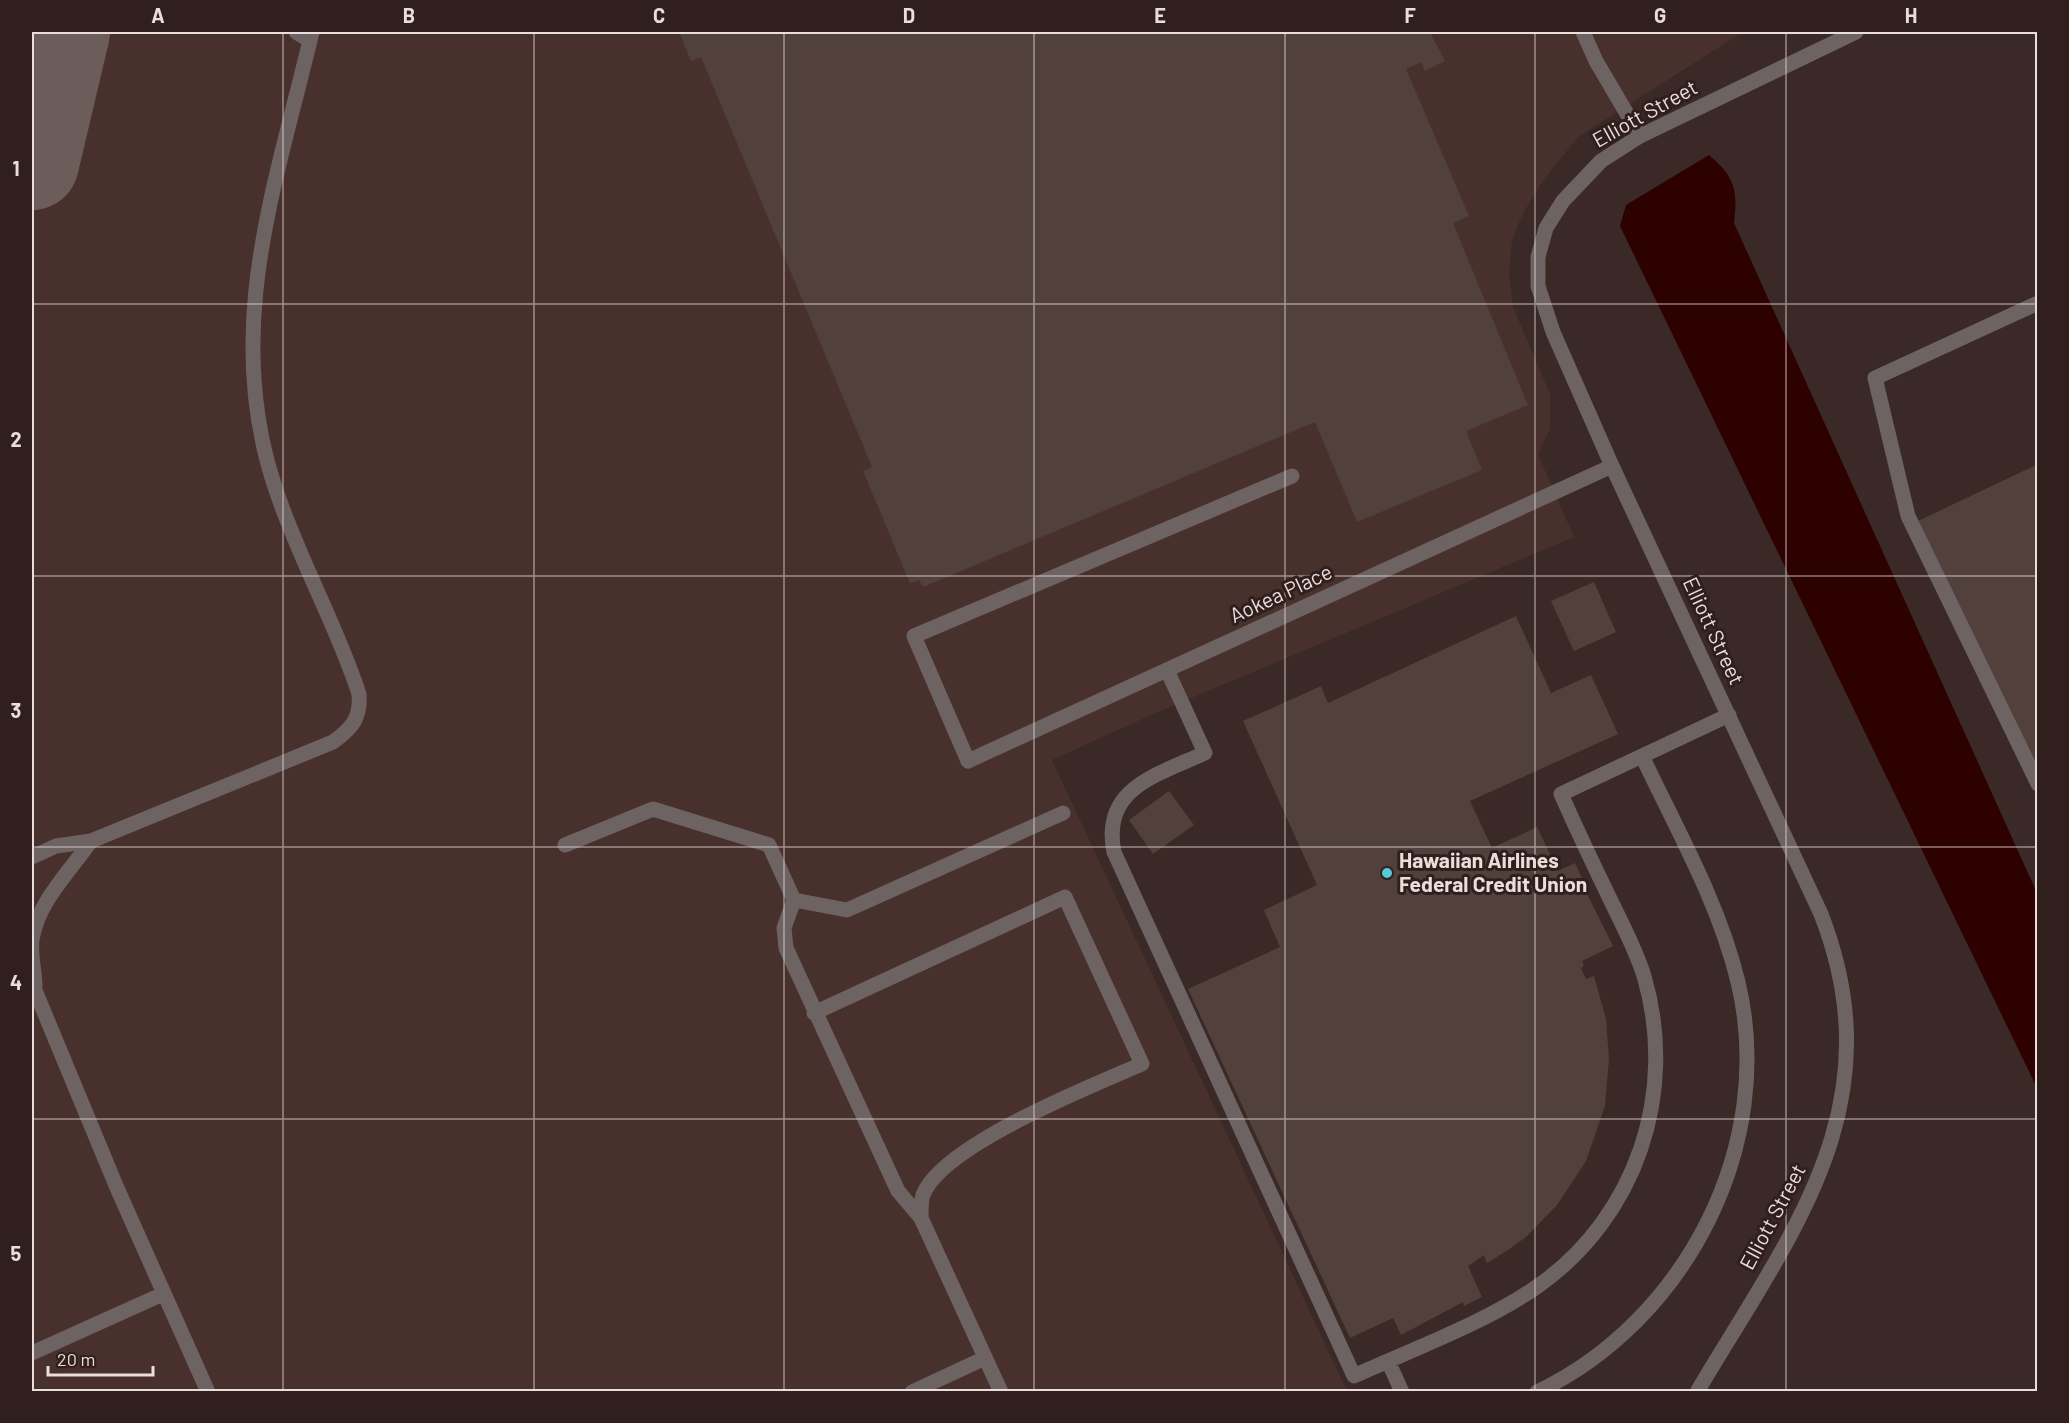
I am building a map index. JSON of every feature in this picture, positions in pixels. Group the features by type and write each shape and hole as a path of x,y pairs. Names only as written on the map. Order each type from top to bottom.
{"street":[{"path":"32,857 56,846 91,841 333,742 356,723 360,709 354,677 274,485 255,396 252,332 258,259 311,36 296,32"},
{"path":"1583,32 1596,61 1640,136"},
{"name":"Elliott Street","path":"1697,1392 1801,1217 1820,1176 1833,1138 1847,1057 1848,1019 1844,985 1835,949 1729,715 1612,466 1544,309 1538,286 1538,257 1546,228 1580,180 1601,161 1640,136 1857,32"},
{"path":"2037,303 1875,378 1908,516 2037,784"},
{"name":"Aokea Place","path":"1292,476 914,636 968,761 1612,466"},
{"path":"1167,670 1205,753 1139,785 1124,798 1113,816 1111,836 1114,852 1354,1376 1501,1308 1538,1286 1574,1256 1597,1230 1629,1182 1642,1149 1656,1077 1656,1042 1651,1007 1644,976 1632,945 1561,795 1729,715"},
{"path":"1537,1392 1587,1361 1627,1331 1662,1294 1691,1253 1715,1209 1731,1167 1742,1120 1746,1073 1745,1026 1739,984 1727,942 1709,897 1642,756"},
{"path":"565,845 653,809 769,845 794,900 783,928 784,938 814,1013 898,1191 921,1218 1001,1392"},
{"path":"794,900 848,910 1063,813"},
{"path":"91,841 51,895 38,918 32,940 33,985 163,1293 208,1392"},
{"path":"814,1013 1065,897 1142,1064 1001,1128 957,1158 933,1180 923,1195 921,1218"},
{"path":"32,1353 163,1293"},
{"path":"912,1392 985,1358"},
{"path":"1388,1361 1402,1392"}],"shaded area":[{"path":"32,32 1743,32 1578,137 1545,178 1523,213 1512,241 1509,274 1513,307 1550,394 1550,429 1538,454 1574,537 1151,715 1052,760 1347,1391 32,1391"},
{"path":"1709,155 1724,170 1733,185 1734,223 2037,893 2037,1088 1620,226 1626,205"}],"building":[{"path":"679,32 1430,32 1445,61 1425,71 1421,62 1406,69 1469,216 1453,223 1528,405 1466,431 1482,470 1357,522 1315,422 923,587 919,580 910,583 863,471 872,467 701,57 691,61"},
{"path":"2038,464 2038,773 1918,521"},
{"path":"1594,582 1616,632 1574,651 1551,601"},
{"path":"1516,616 1551,693 1591,675 1618,734 1470,801 1492,848 1537,827 1558,871 1575,863 1584,883 1582,884 1613,946 1582,961 1584,966 1581,968 1586,979 1594,976 1606,1019 1609,1059 1605,1106 1586,1161 1557,1205 1526,1237 1508,1250 1487,1263 1484,1255 1468,1266 1482,1297 1464,1306 1463,1302 1401,1335 1393,1318 1350,1338 1188,989 1280,947 1264,910 1317,885 1243,721 1321,686 1328,703"},
{"path":"1169,791 1194,825 1153,854 1129,820"}],"taxiway":[{"path":"32,163 63,32"}],"place":[{"name":"Hawaiian Airlines Federal Credit Union","path":"1387,873"}]}
